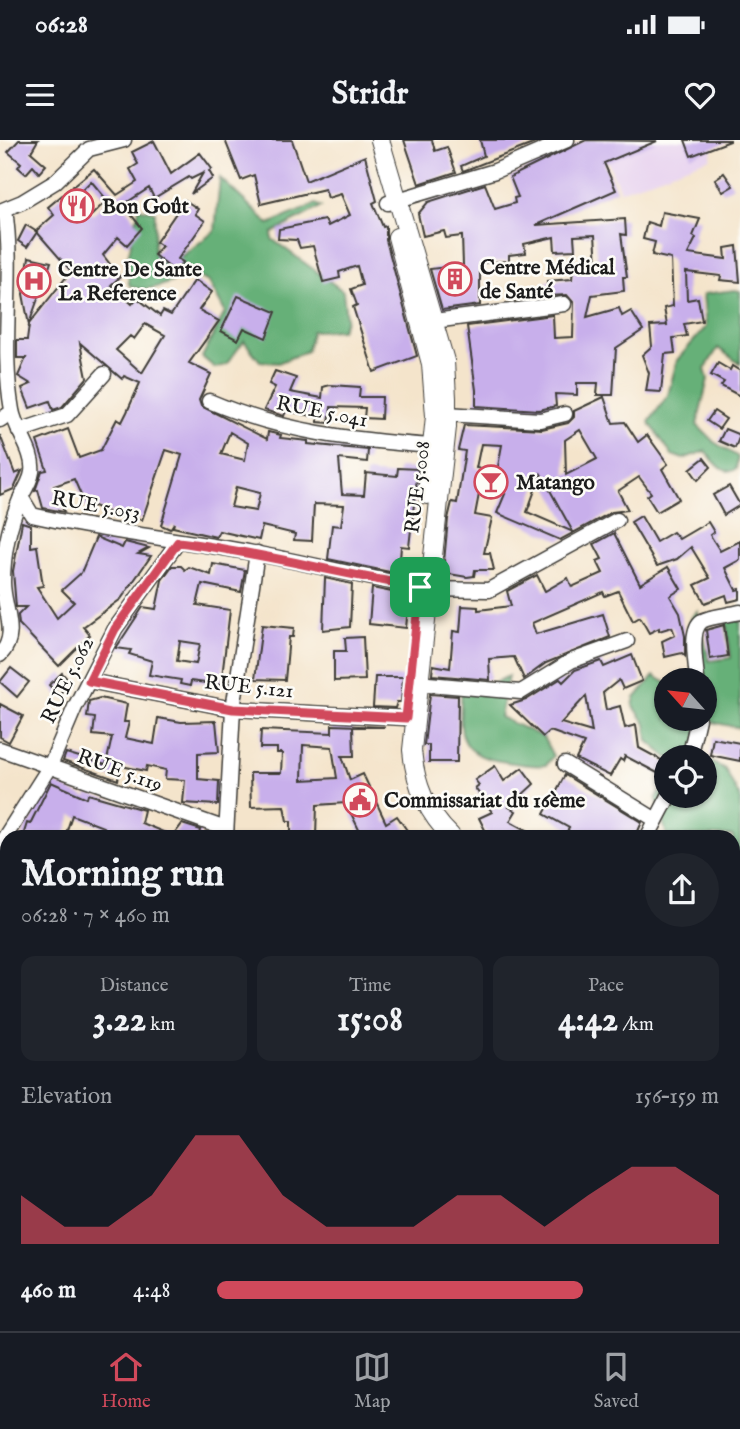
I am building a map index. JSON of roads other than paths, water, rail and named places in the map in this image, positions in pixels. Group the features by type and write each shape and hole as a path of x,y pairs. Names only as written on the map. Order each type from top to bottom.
{"main road":[{"name":"RUE 5.008","path":"368,140 393,202 445,361 447,414 406,718 407,778 421,812 435,830"},
{"name":"RUE 5.008","path":"380,140 431,364 435,416 412,750 414,775 427,807 447,830"}],"street":[{"path":"3,210 55,182 86,144 124,140"},
{"path":"393,202 495,171 567,140"},
{"name":"RUE 5.053","path":"3,210 10,244 4,366 6,416 19,430 32,472 22,497 32,515 178,542 257,553 353,576 424,588 489,590 617,520"},
{"path":"434,321 564,304"},
{"path":"19,430 67,415 104,374"},
{"name":"RUE 5.041","path":"209,401 290,430 373,442 431,446"},
{"path":"447,414 540,419 565,414"},
{"path":"0,655 11,633 3,584 5,549 8,531 22,497"},
{"name":"RUE 5.062","path":"9,830 50,766 115,629 178,542"},
{"path":"226,830 233,709 257,553"},
{"path":"697,668 697,627 702,621 740,612"},
{"path":"417,682 521,692 571,661 627,641"},
{"name":"RUE 5.121","path":"89,681 233,709 406,718"},
{"name":"RUE 5.119","path":"0,749 218,830"},
{"path":"565,764 656,820"},
{"path":"651,830 662,808"}],"place":[{"name":"Bon Goût","path":"77,206"},
{"name":"Centre Médical de Santé","path":"455,279"},
{"name":"Centre De Sante La Reference","path":"34,281"},
{"name":"Matango","path":"491,482"},
{"name":"Commissariat du 16ème","path":"360,800"}]}
